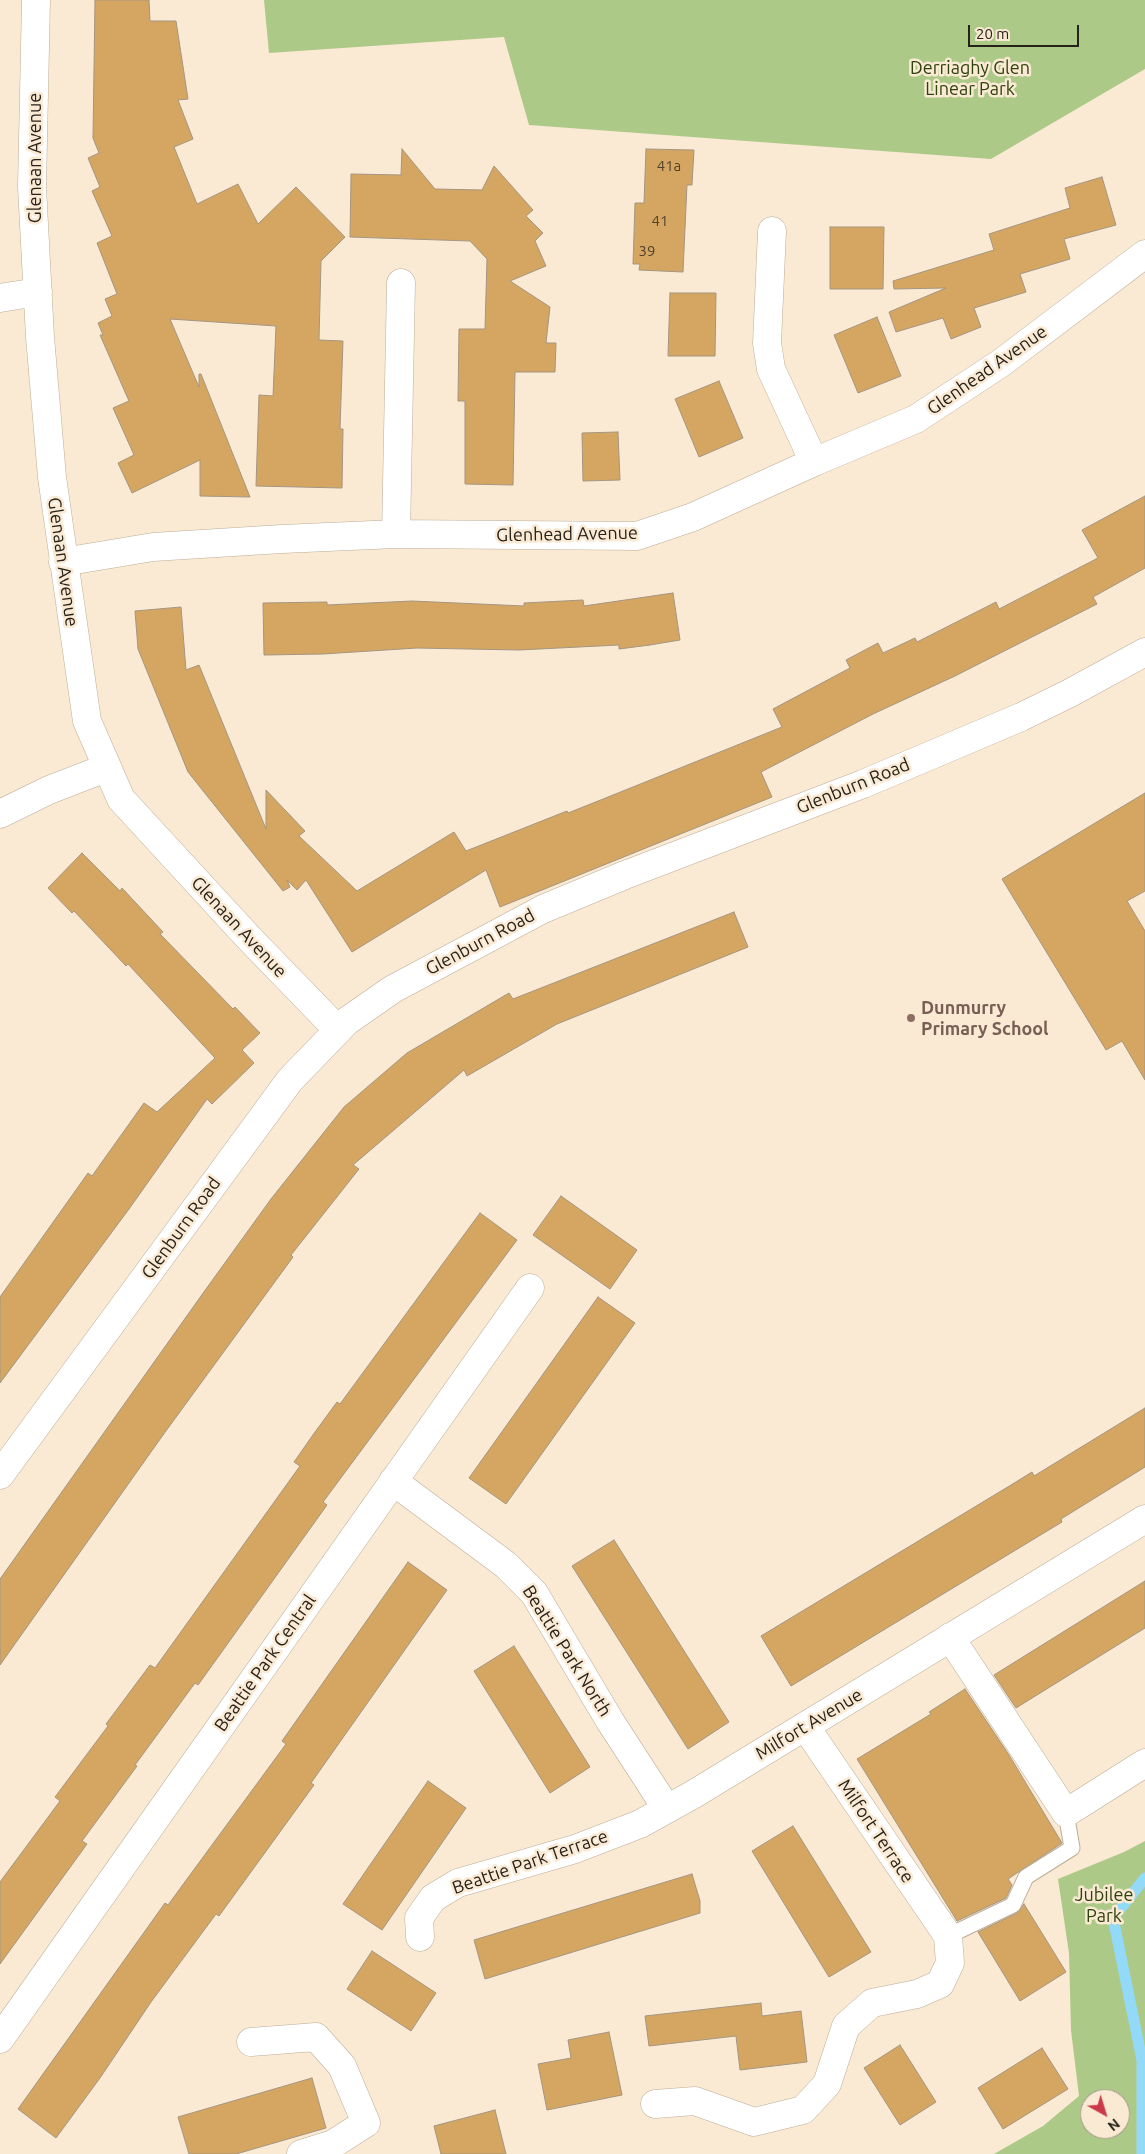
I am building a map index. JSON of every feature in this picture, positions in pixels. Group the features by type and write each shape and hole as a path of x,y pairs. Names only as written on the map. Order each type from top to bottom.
{"street":[{"name":"Glenaan Avenue","path":"36,0 32,187 38,292 52,477 86,721 121,799 248,937 338,1030"},
{"path":"772,231 767,343 771,370 814,462"},
{"name":"Glenhead Avenue","path":"63,562 153,547 396,534 637,536 693,517 814,462 916,419 1001,363 1145,254"},
{"path":"396,534 401,282"},
{"path":"0,298 38,292"},
{"name":"Glenburn Road","path":"0,1475 290,1080 347,1021 393,989 459,952 543,909 862,784 1021,717 1145,652"},
{"path":"0,814 49,790 106,768"},
{"name":"Beattie Park Central","path":"0,2039 530,1288"},
{"name":"Beattie Park North","path":"393,1481 499,1559 534,1593 610,1722 667,1809"},
{"name":"Milfort Avenue","path":"667,1809 1145,1519"},
{"path":"950,1638 1066,1813 1145,1763"},
{"name":"Milfort Terrace","path":"804,1726 948,1936"},
{"name":"Beattie Park Terrace","path":"420,1937 419,1918 433,1898 458,1884 575,1849 640,1824 667,1809"},
{"path":"655,2104 695,2101 754,2122 803,2110 827,2084 846,2026 872,2003 917,1994 940,1984 950,1963 948,1936"},
{"path":"251,2042 316,2037 342,2066 366,2123 333,2144 301,2154"}],"lane":[{"path":"948,1936 1013,1905 1026,1877 1072,1848 1066,1813"}],"green space":[{"name":"Derriaghy Glen Linear Park","path":"264,0 1145,0 1145,69 991,159 529,125 504,37 269,53"},
{"name":"Jubilee Park","path":"1145,1841 1145,2154 994,2154 1043,2126 1079,2096 1071,2030 1069,1953 1058,1879 1124,1852"}],"building":[{"path":"95,0 149,0 150,21 176,21 188,99 178,100 193,139 174,147 197,204 238,184 258,224 296,187 345,237 321,261 319,340 343,341 340,429 343,429 342,488 256,486 259,395 273,396 276,326 170,319 199,387 199,374 201,374 250,497 200,496 200,460 132,493 118,463 134,455 113,408 129,401 100,335 103,335 98,323 112,316 105,299 117,294 97,243 112,236 92,191 100,187 88,158 99,153 93,138"},
{"path":"402,149 435,189 482,190 494,166 533,210 526,216 543,233 535,241 546,266 510,281 550,307 546,343 556,343 555,372 515,372 513,485 465,484 465,401 458,401 459,329 485,329 487,259 470,241 350,237 351,174 401,175"},
{"path":"646,149 694,150 692,185 687,185 683,272 639,270 640,264 633,264 635,203 644,203"},
{"path":"1102,177 1116,225 1064,239 1070,259 1020,274 1026,292 974,308 981,327 951,339 943,318 896,332 889,312 946,288 894,289 893,281 994,250 989,234 1070,208 1065,188"},
{"path":"830,227 884,227 883,289 830,289"},
{"path":"670,293 716,293 715,356 668,356"},
{"path":"877,317 901,376 858,393 834,335"},
{"path":"719,381 743,438 699,457 675,399"},
{"path":"618,432 620,480 583,481 582,433"},
{"path":"1145,496 1145,568 1093,597 1097,604 955,676 873,714 761,772 772,797 500,907 486,870 352,952 306,880 297,890 287,880 290,887 283,891 188,772 138,649 135,611 181,607 186,670 199,665 266,829 266,790 305,831 299,836 357,891 454,832 466,851 567,811 568,813 782,727 773,709 850,668 846,660 878,643 883,653 915,638 917,642 996,602 999,609 1098,558 1082,530"},
{"path":"673,593 680,640 650,645 619,649 619,645 519,650 417,648 323,654 264,655 263,603 327,602 327,605 412,601 524,606 524,603 583,600 584,606"},
{"path":"1145,793 1145,891 1127,901 1145,931 1145,1080 1122,1041 1106,1050 1002,879"},
{"path":"82,853 120,891 122,888 163,932 160,934 233,1009 235,1007 260,1033 242,1050 254,1063 212,1104 207,1099 129,1209 0,1383 0,1297 88,1173 92,1176 144,1103 157,1112 215,1058 128,964 126,966 74,911 72,913 48,888"},
{"path":"734,912 748,947 557,1024 467,1076 464,1070 353,1165 359,1169 291,1255 293,1257 163,1435 0,1665 0,1579 271,1199 344,1107 407,1053 509,993 513,999"},
{"path":"561,1196 637,1250 610,1289 533,1235"},
{"path":"480,1213 517,1240 323,1502 327,1505 198,1685 195,1683 135,1765 137,1766 82,1841 87,1844 0,1964 0,1882 60,1801 55,1797 108,1726 106,1724 150,1665 155,1668 300,1466 294,1462 315,1432 337,1402 340,1404"},
{"path":"598,1297 635,1323 506,1504 469,1478"},
{"path":"1145,1408 1145,1467 1061,1519 1062,1522 791,1686 761,1636 1032,1472 1034,1476"},
{"path":"614,1540 729,1722 688,1749 572,1566"},
{"path":"408,1562 447,1590 311,1783 314,1785 219,1916 216,1914 151,2002 100,2078 56,2138 18,2109 165,1903 168,1905 286,1744 282,1741"},
{"path":"1145,1581 1145,1628 1016,1708 994,1675"},
{"path":"514,1646 590,1767 550,1793 474,1671"},
{"path":"965,1689 1009,1755 1062,1843 1008,1879 1012,1885 1006,1898 957,1921 857,1759 931,1714 929,1712"},
{"path":"428,1781 466,1808 382,1930 343,1904"},
{"path":"793,1826 871,1952 829,1977 752,1851"},
{"path":"692,1874 700,1901 700,1913 485,1979 474,1940"},
{"path":"1024,1904 1066,1972 1020,2001 978,1932 1017,1913"},
{"path":"372,1951 436,1993 411,2031 347,1989"},
{"path":"761,2003 762,2016 801,2011 807,2062 740,2070 736,2036 649,2046 645,2016"},
{"path":"609,2032 622,2095 547,2110 538,2064 571,2058 568,2040"},
{"path":"900,2045 936,2102 900,2125 864,2068"},
{"path":"1042,2048 1068,2089 1003,2129 978,2088"},
{"path":"312,2078 326,2128 236,2154 189,2154 178,2117"},
{"path":"495,2110 506,2154 441,2154 434,2126"}],"waterway":[{"path":"1142,2154 1142,2060 1113,1918 1145,1878"}],"place":[{"name":"Dunmurry Primary School","path":"911,1018"}]}
